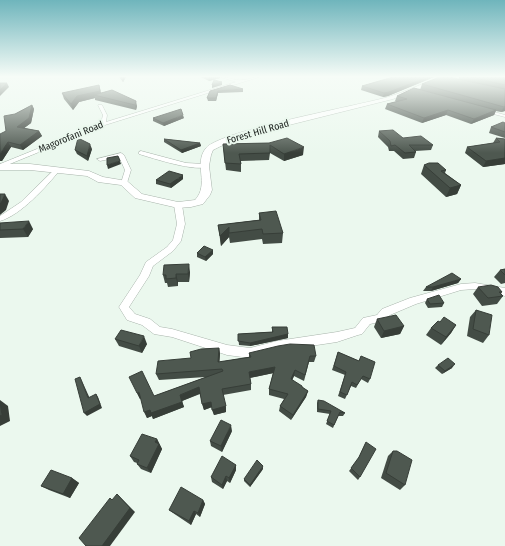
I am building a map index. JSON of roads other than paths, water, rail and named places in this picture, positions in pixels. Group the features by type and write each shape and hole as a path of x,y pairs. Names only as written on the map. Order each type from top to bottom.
{"street":[{"name":"Magorofani Road","path":"0,166 103,124 174,102"},
{"name":"Forest Hill Road","path":"124,183 140,196 178,205 199,202 205,195 204,166 210,149 233,137 371,102"},
{"path":"100,106 105,115 103,124"},
{"path":"479,109 505,116"},
{"path":"141,153 186,165 204,166"},
{"path":"0,166 89,174 101,180 124,183 128,170 121,155 100,159"},
{"path":"0,219 15,211 35,194 57,170"},
{"path":"178,205 181,224 177,241 170,249 149,264 144,276 124,307 131,317 146,322 158,331 172,333 227,350 250,353 277,346 337,337 358,331 367,322 380,318 386,312 413,301 461,287 475,286 505,292"}]}
